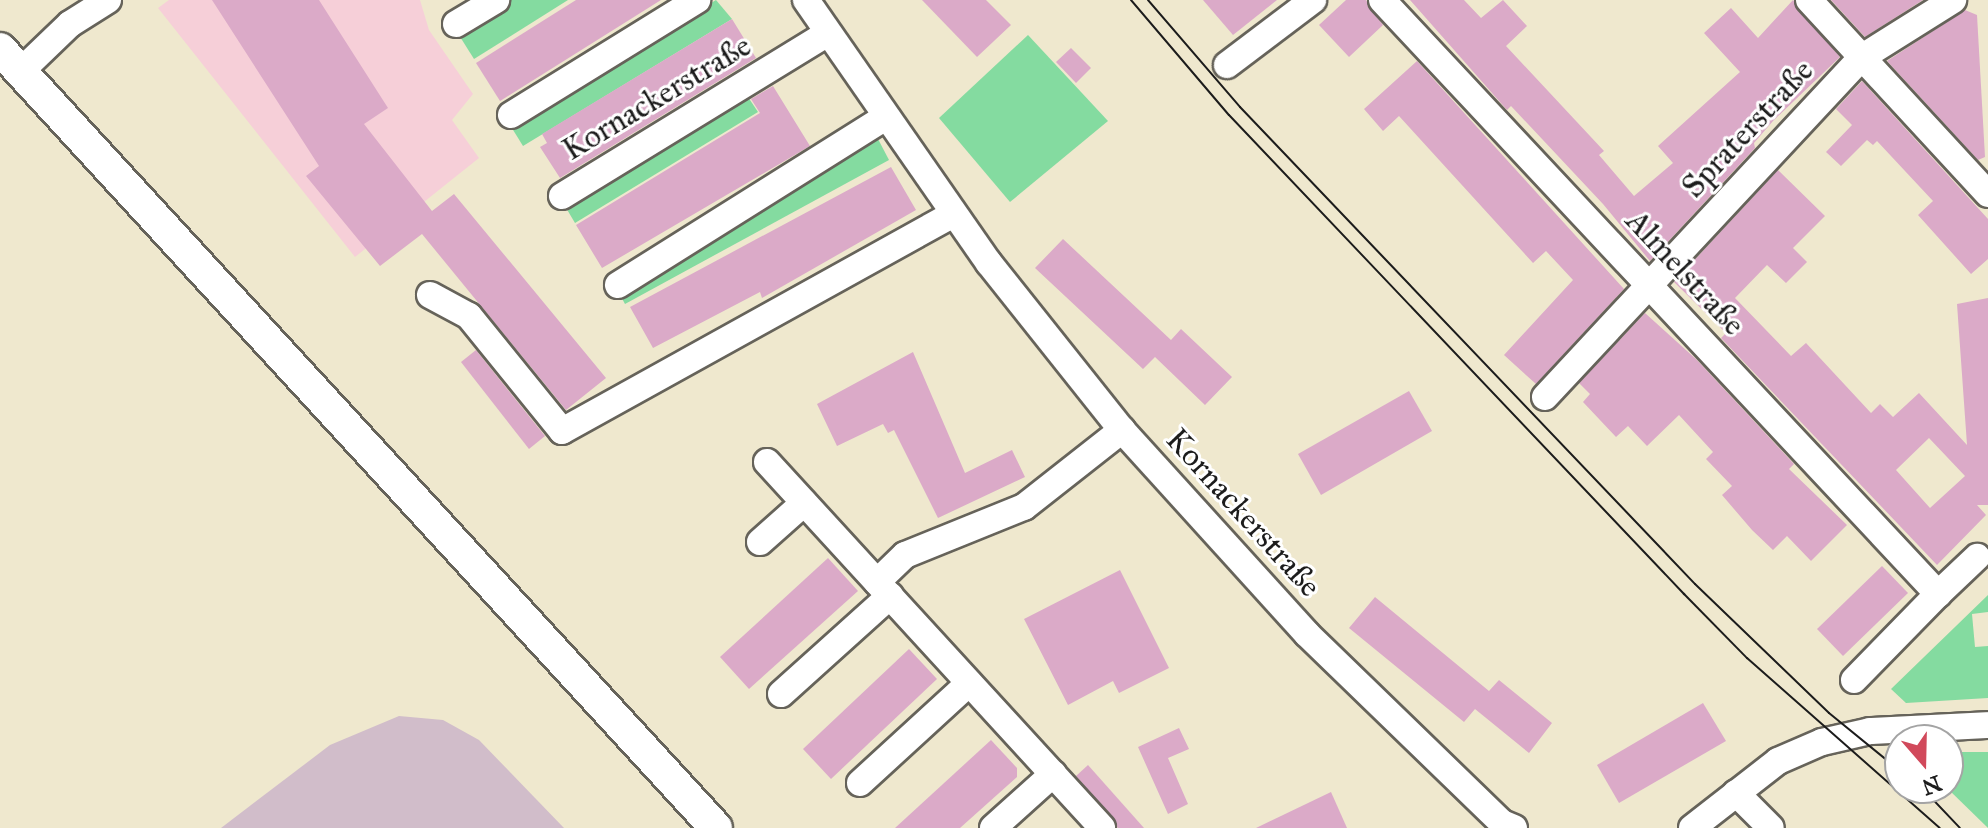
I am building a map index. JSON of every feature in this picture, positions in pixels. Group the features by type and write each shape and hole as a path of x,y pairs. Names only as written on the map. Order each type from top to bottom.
{"street":[{"path":"108,0 10,60 716,828"},
{"path":"456,24 496,0"},
{"name":"Kornackerstraße","path":"511,115 697,0"},
{"name":"Kornackerstraße","path":"806,0 954,214 1122,430 1307,634 1502,823 1514,828"},
{"path":"1227,65 1313,0"},
{"name":"Almelstraße","path":"1382,0 1938,594"},
{"path":"1809,0 1988,194"},
{"name":"Spraterstraße","path":"1545,397 1861,58 1953,0"},
{"name":"Kornackerstraße","path":"562,196 828,33"},
{"path":"618,285 886,117"},
{"path":"430,295 469,316 562,431 954,214"},
{"path":"781,694 883,589 905,555 1024,507 1122,430"},
{"path":"767,462 1102,828"},
{"path":"760,542 804,503"},
{"path":"1854,680 1977,557"},
{"path":"860,783 969,683"},
{"path":"1692,828 1778,761 1822,742 1870,731 1988,725"},
{"path":"993,828 1053,774"},
{"path":"1736,793 1771,828"}],"shaded area":[{"path":"169,0 420,0 429,30 473,94 452,120 479,158 355,257 158,8"},
{"path":"399,716 443,720 479,740 564,828 221,828 330,745"}],"green space":[{"path":"508,0 568,0 474,59 457,32"},
{"path":"716,0 732,19 523,146 510,125"},
{"path":"1028,35 1108,121 1010,202 939,118"},
{"path":"744,91 758,112 575,223 562,201"},
{"path":"878,139 889,160 625,304 619,293"},
{"path":"1988,595 1988,612 1972,614 1975,647 1988,646 1988,698 1906,703 1891,689"},
{"path":"1964,752 1988,752 1988,828 1963,804"}],"building":[{"path":"212,0 319,0 388,108 364,124 432,211 454,194 606,378 566,410 422,234 380,266 306,176 319,166"},
{"path":"576,0 661,0 500,101 476,63"},
{"path":"922,0 986,0 1011,25 977,57"},
{"path":"1203,0 1277,0 1233,35"},
{"path":"1346,0 1366,0 1383,25 1349,57 1319,25"},
{"path":"1410,0 1464,0 1481,18 1503,0 1527,26 1506,46 1604,151 1599,155 1634,196 1673,163 1658,146 1740,72 1704,33 1731,8 1758,38 1793,0 1840,57 1773,121 1754,143 1755,148 1650,261 1603,204 1511,106 1507,110"},
{"path":"1831,0 1923,0 1865,37"},
{"path":"1965,10 1977,15 1985,157 1978,160 1887,61"},
{"path":"732,19 756,58 560,178 540,147 547,143 542,134"},
{"path":"1071,48 1091,68 1076,83 1056,62"},
{"path":"1417,61 1624,289 1536,384 1504,355 1573,280 1546,251 1533,263 1399,116 1383,131 1364,109"},
{"path":"1862,81 1988,219 1988,259 1971,274 1918,215 1933,201 1877,141 1873,145 1867,140 1841,166 1826,152 1852,125 1836,109"},
{"path":"773,86 810,146 602,268 576,225 760,113 751,99"},
{"path":"891,167 916,210 762,298 760,292 653,348 630,307"},
{"path":"1778,170 1825,216 1793,248 1807,262 1786,283 1767,265 1735,298 1791,356 1806,343 1871,413 1880,404 1893,417 1919,393 1967,445 1957,304 1988,298 1988,505 1977,505 1986,515 1937,565 1721,338 1726,333 1674,282","holes":["1929,438 1965,476 1930,508 1896,470"]},
{"path":"1063,239 1171,340 1181,329 1232,377 1205,405 1155,357 1143,369 1035,268"},
{"path":"1645,313 1697,360 1794,464 1789,469 1847,525 1811,561 1787,536 1773,550 1752,530 1722,495 1732,486 1706,459 1713,452 1679,415 1647,446 1628,426 1616,437 1583,402 1590,394 1579,383"},
{"path":"476,350 545,436 529,449 461,362"},
{"path":"913,352 965,473 1012,450 1025,477 938,518 894,430 888,433 883,424 837,446 817,404"},
{"path":"1409,391 1432,431 1321,495 1298,454"},
{"path":"828,558 858,591 749,689 720,657"},
{"path":"1882,566 1908,593 1843,656 1817,629"},
{"path":"1120,570 1169,668 1119,693 1113,681 1068,705 1024,619"},
{"path":"1375,597 1489,691 1499,680 1552,723 1529,753 1475,709 1464,722 1349,628"},
{"path":"909,649 937,679 831,779 803,749"},
{"path":"1703,703 1726,741 1619,803 1597,765"},
{"path":"1179,728 1189,749 1168,758 1188,804 1168,814 1138,747"},
{"path":"991,740 1017,768 1017,777 960,828 895,828"},
{"path":"1088,765 1144,828 1118,828 1076,776"},
{"path":"1331,792 1347,828 1256,828"}],"tram line":[{"path":"1131,0 1229,115 1684,594 1747,658 1940,828"},
{"path":"1148,0 1240,107 1695,584 1829,713 1884,758"},
{"path":"1937,804 1960,828"}]}
